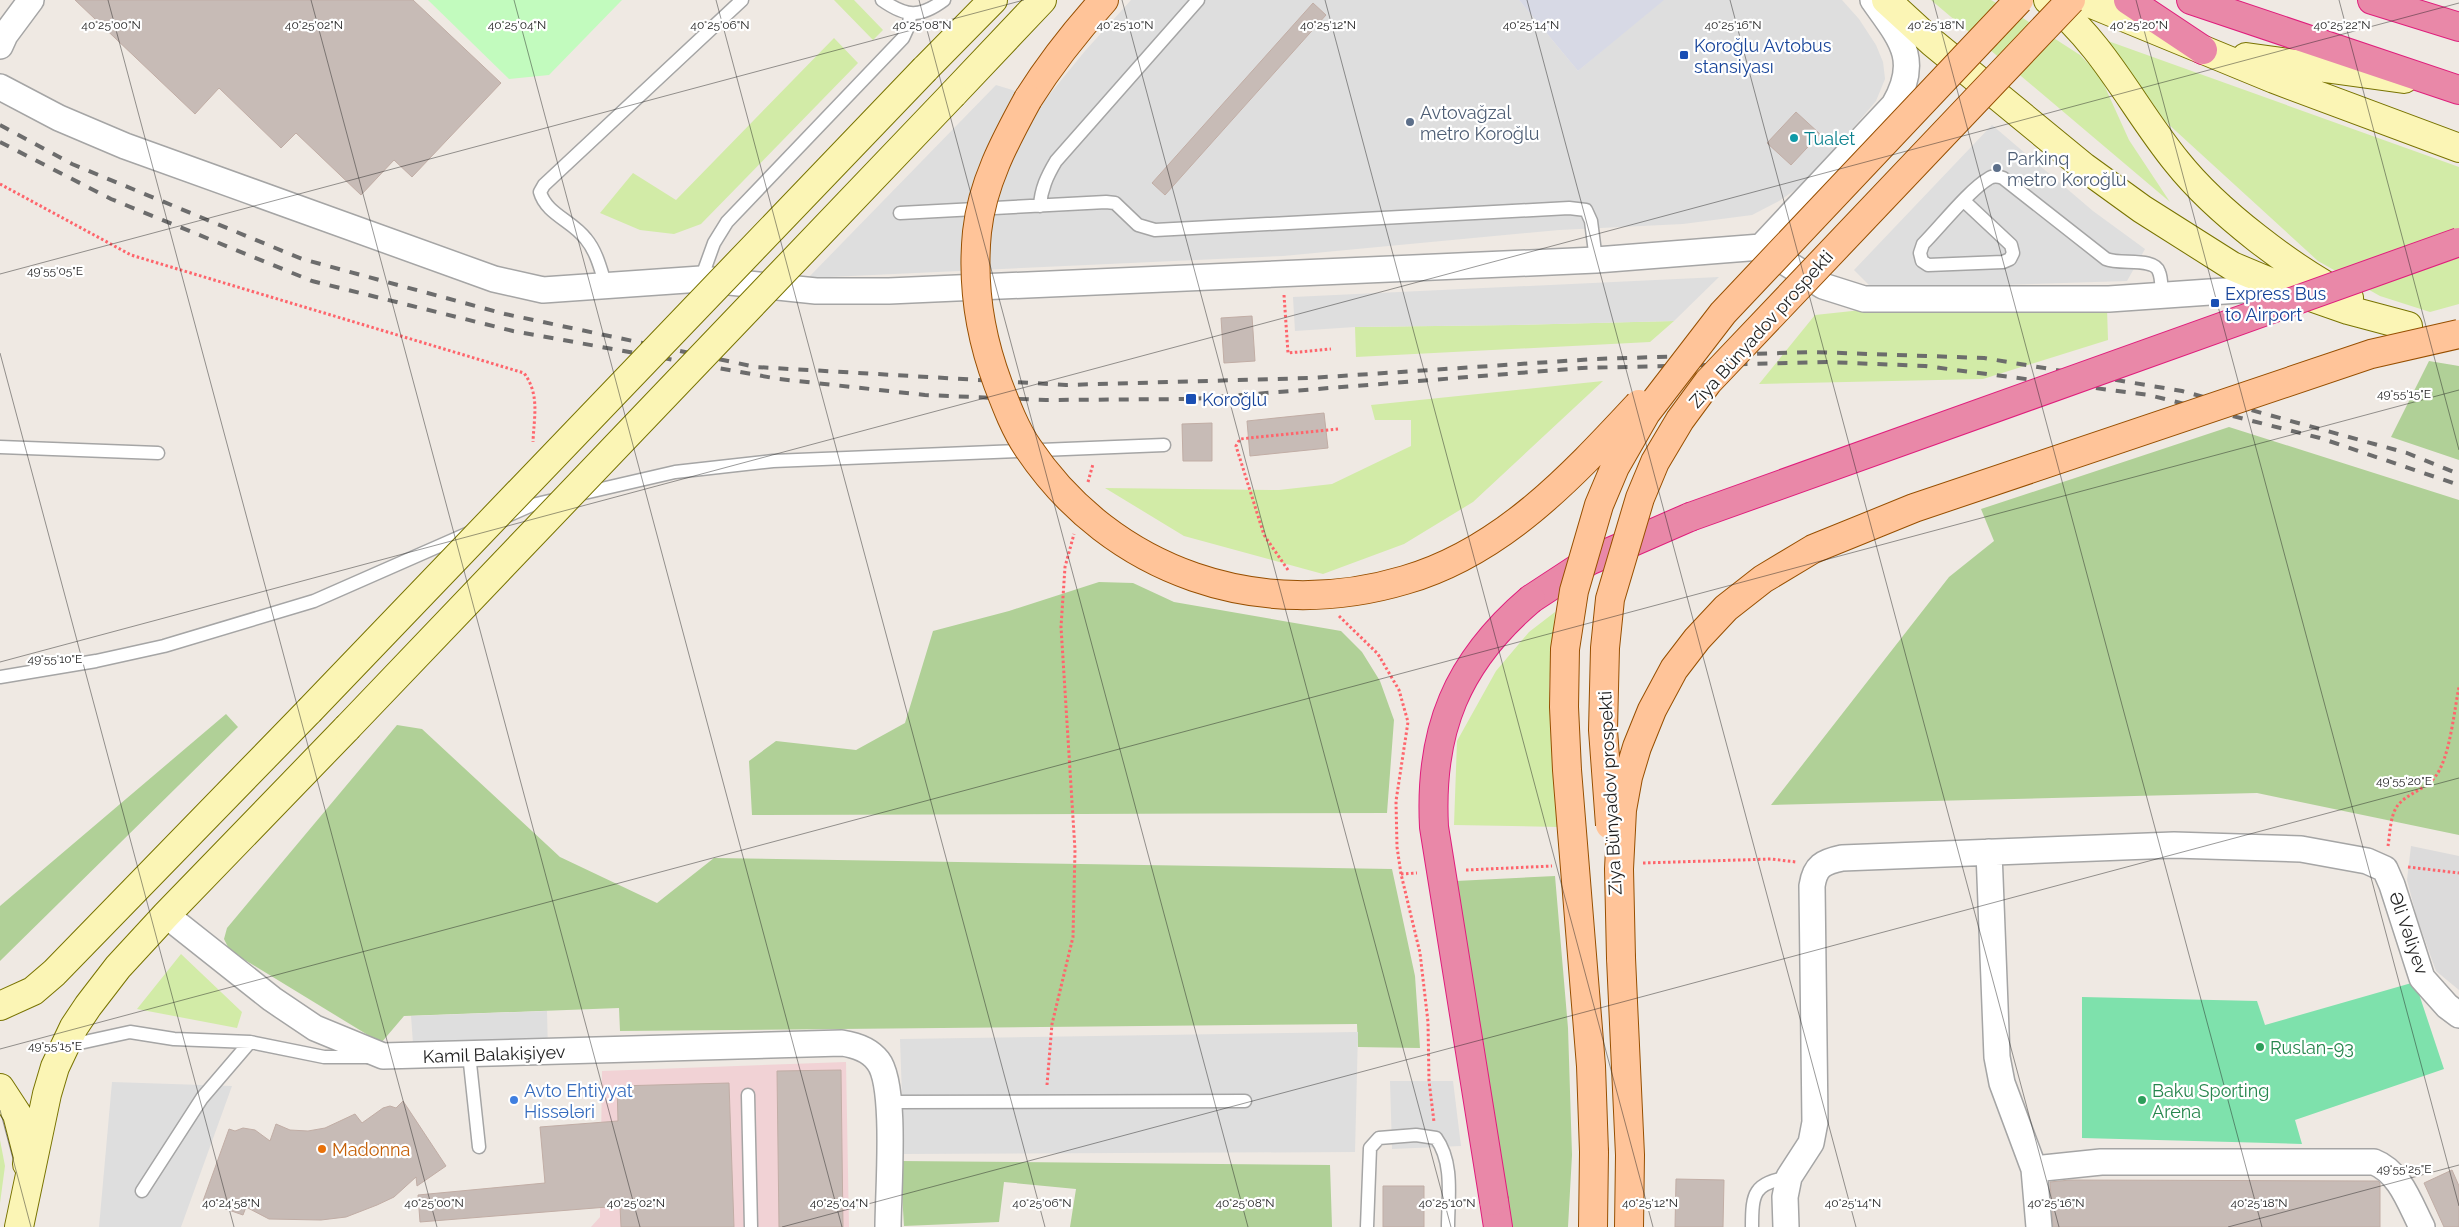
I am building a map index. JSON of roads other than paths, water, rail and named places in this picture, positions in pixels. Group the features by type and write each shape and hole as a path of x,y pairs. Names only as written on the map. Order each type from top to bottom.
{"highway":[{"path":"2128,0 2203,50"},
{"path":"2191,0 2449,87"},
{"path":"2372,0 2459,27"},
{"path":"2417,0 2459,22"},
{"path":"1496,1214 1434,827 1434,765 1441,734 1454,695 1476,657 1513,614 1552,583 1589,561 1690,518 2459,242"}],"main road":[{"path":"0,1006 33,991 54,973 309,711 993,0"},
{"path":"21,1219 47,1094 64,1046 103,985 166,915 1042,0"},
{"path":"1104,0 1063,49 1028,100 1002,147 986,192 978,231 976,271 980,315 987,355 1005,403 1026,446 1057,487 1084,515 1137,551 1183,574 1214,585 1241,591 1284,594 1328,594 1372,589 1407,580 1450,562 1489,542 1527,514 1578,470 1723,313"},
{"path":"1886,0 1940,49 2084,167 2142,209 2232,266 2282,287 2348,310 2459,340"},
{"name":"Ziya Bünyadov prospekti","path":"1593,1227 1594,1152 1588,1018 1567,770 1565,649 1574,591 1589,532 1615,467 1646,413 1723,313 2019,0"},
{"path":"2048,0 2085,34 2108,61 2178,163 2228,214 2266,244 2342,294 2408,326"},
{"name":"Ziya Bünyadov prospekti","path":"1629,1227 1630,1155 1621,958 1603,730 1605,648 1610,599 1640,498 1656,462 1680,420 1708,382 2071,0"},
{"path":"2082,0 2203,50 2459,148"},
{"path":"2203,50 2449,87"},
{"path":"1621,958 1619,869 1622,810 1630,770 1652,710 1674,669 1697,639 1726,608 1763,579 1813,549 1849,532 1914,508 2459,323"},
{"path":"2371,354 2459,334"},
{"path":"0,1088 16,1114 28,1157 21,1219"}],"street":[{"path":"0,46 4,36 30,0"},
{"path":"1761,247 1894,105 1905,86 1908,70 1905,52 1896,32 1873,0"},
{"path":"0,87 59,118 125,146 494,279 543,290 661,280 700,279 796,290 845,292 1282,275 1596,260 1761,247 1823,286 1864,299 2020,300 2162,295 2282,287"},
{"name":"Əli Vəliyev","path":"1988,852 2174,845 2301,850 2367,861 2384,869 2392,885 2422,978 2447,1006 2459,1015"},
{"path":"1786,1227 1785,1197 1789,1177 1811,1143 1815,1122 1812,886 1814,874 1822,865 1842,858 1988,852 1997,1057 2002,1082 2034,1169 2039,1227"},
{"name":"Kamil Balakişiyev","path":"166,915 272,998 315,1028 382,1056 842,1042 865,1050 878,1061 886,1078 890,1102"},
{"path":"888,1227 890,1102"},
{"path":"2034,1169 2101,1162 2374,1162 2385,1166 2395,1176 2419,1226"}],"lane":[{"path":"606,286 600,268 586,239 543,203 540,192 544,185 742,0"},
{"path":"882,0 894,9 910,14 931,10 944,0"},
{"path":"1040,206 1040,195 1056,161 1198,0"},
{"path":"700,279 714,243 727,222 903,38 909,25 910,14"},
{"path":"1964,200 2011,246 2013,253 2010,259 1928,264 1922,261 1920,253 1923,244 1964,200 1988,179 1996,176 2003,178 2106,259 2114,262 2149,262 2155,265 2159,271 2162,295"},
{"path":"900,213 1106,202 1115,203 1138,225 1155,230 1558,209 1586,210 1591,221 1596,260"},
{"path":"0,677 125,655 223,630 314,602 532,505 674,472 773,461 1164,445"},
{"path":"0,447 158,453"},
{"path":"64,1046 130,1032 174,1039 250,1042 324,1057 382,1056"},
{"path":"142,1191 202,1098 250,1042"},
{"path":"469,1054 479,1147"},
{"path":"748,1095 751,1227"},
{"path":"890,1102 1245,1101"},
{"path":"1367,1227 1370,1148 1379,1138 1416,1135 1436,1138 1443,1148 1448,1166 1448,1227"},
{"path":"1752,1227 1752,1207 1758,1189 1762,1184 1789,1177"}],"railway":[{"path":"0,125 72,164 302,259 505,314 756,367 1066,385 1310,378 1595,359 1813,352 1984,358 2182,391 2407,453 2459,474"},
{"path":"0,142 111,199 312,281 513,331 779,379 925,395 1046,400 1191,399 1582,368 1827,362 1925,366 2149,395 2320,438 2459,485"}],"place":[{"name":"Koroğlu Avtobus stansiyası","path":"1684,55"},
{"name":"Avtovağzal metro Koroğlu","path":"1410,122"},
{"name":"Tualet","path":"1794,138"},
{"name":"Parkinq metro Koroğlu","path":"1997,168"},
{"name":"Express Bus to Airport","path":"2215,303"},
{"name":"Koroğlu","path":"1191,399"},
{"name":"Ruslan-93","path":"2260,1047"},
{"name":"Avto Ehtiyyat Hissәlәri","path":"514,1100"},
{"name":"Baku Sporting Arena","path":"2142,1100"},
{"name":"Madonna","path":"322,1149"}]}
